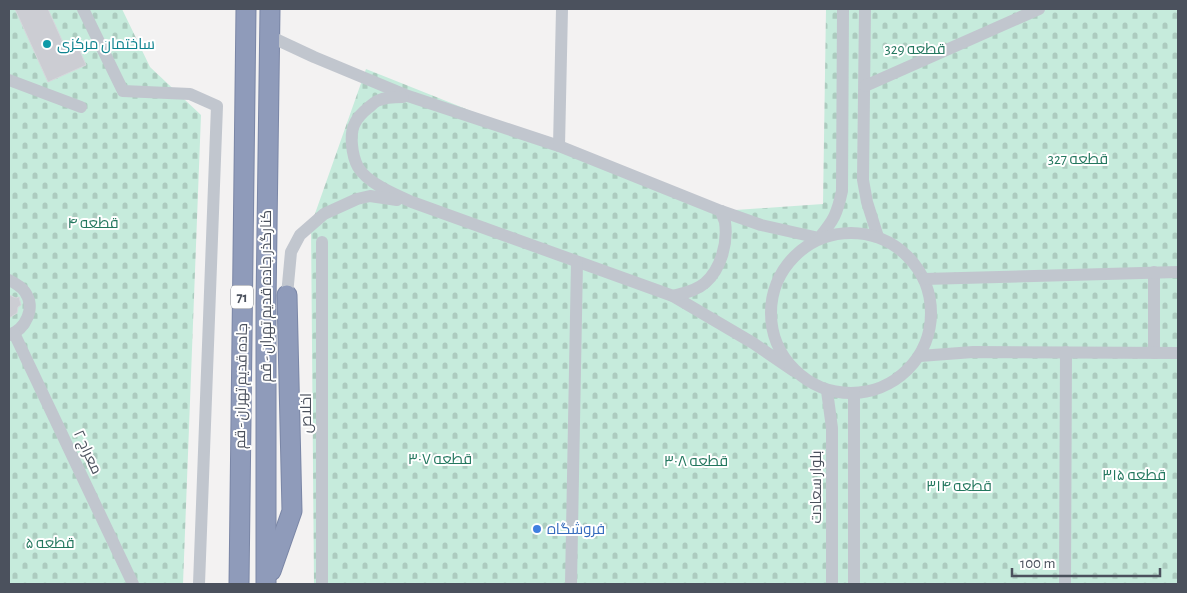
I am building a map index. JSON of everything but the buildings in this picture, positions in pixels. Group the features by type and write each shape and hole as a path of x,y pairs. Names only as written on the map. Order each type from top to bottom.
{"highway":[{"name":"جاده قدیم تهران - قم","path":"239,584 246,9"},
{"name":"کنارگذر جاده قدیم تهران - قم","path":"266,584 266,304 270,9"},
{"path":"266,584 292,511 287,295"}],"street":[{"path":"83,9 123,92 190,94 217,106 199,584"},
{"path":"559,146 562,9"},
{"path":"794,371 779,350 771,324 772,298 781,273 797,253 819,238 831,224 837,212 842,191 843,9"},
{"path":"865,9 863,180 867,202 878,237"},
{"path":"865,86 1039,9"},
{"path":"269,36 408,96 559,146 721,211 761,225 819,238 838,233 858,232 878,237 897,246 913,261 924,279 931,298 932,318 928,338 920,356 902,376 880,389 854,394 827,390 809,383 746,339 673,296 386,191 372,182 359,168 353,152 354,124 375,102 388,97 408,96"},
{"path":"9,80 81,107"},
{"path":"287,295 291,252 300,235 324,214 357,199 370,196 412,202"},
{"path":"673,296 696,289 706,282 717,267 724,251 725,239 725,222 721,211"},
{"name":"اخلاص","path":"322,242 322,584"},
{"path":"571,584 577,262"},
{"path":"1154,272 1154,353"},
{"path":"924,279 1178,272"},
{"path":"9,280 18,284 25,291 29,300 30,310 22,327 11,334"},
{"name":"معراج ۲","path":"11,334 133,584"},
{"path":"920,356 973,352 1178,353"},
{"path":"1065,584 1066,352"},
{"name":"بلوار سعادت","path":"827,390 832,428 832,584"},
{"path":"854,394 854,584"}],"green space":[{"path":"9,9 122,9 150,67 201,115 183,584 9,584"},
{"path":"826,9 1178,9 1178,584 314,584 311,225 366,69 721,211 823,204"}],"place":[{"name":"ساختمان مرکزی","path":"47,44"},
{"name":"فروشگاه","path":"537,529"}],"park label":[{"name":"قطعه 329","path":"915,49"},
{"name":"قطعه 327","path":"1078,159"},
{"name":"قطعه ۴","path":"93,223"},
{"name":"قطعه ۳۰۷","path":"440,459"},
{"name":"قطعه ۳۰۸","path":"696,461"},
{"name":"قطعه ۳۱۵","path":"1134,475"},
{"name":"قطعه ۳۱۴","path":"959,486"},
{"name":"قطعه ۵","path":"50,543"}]}
